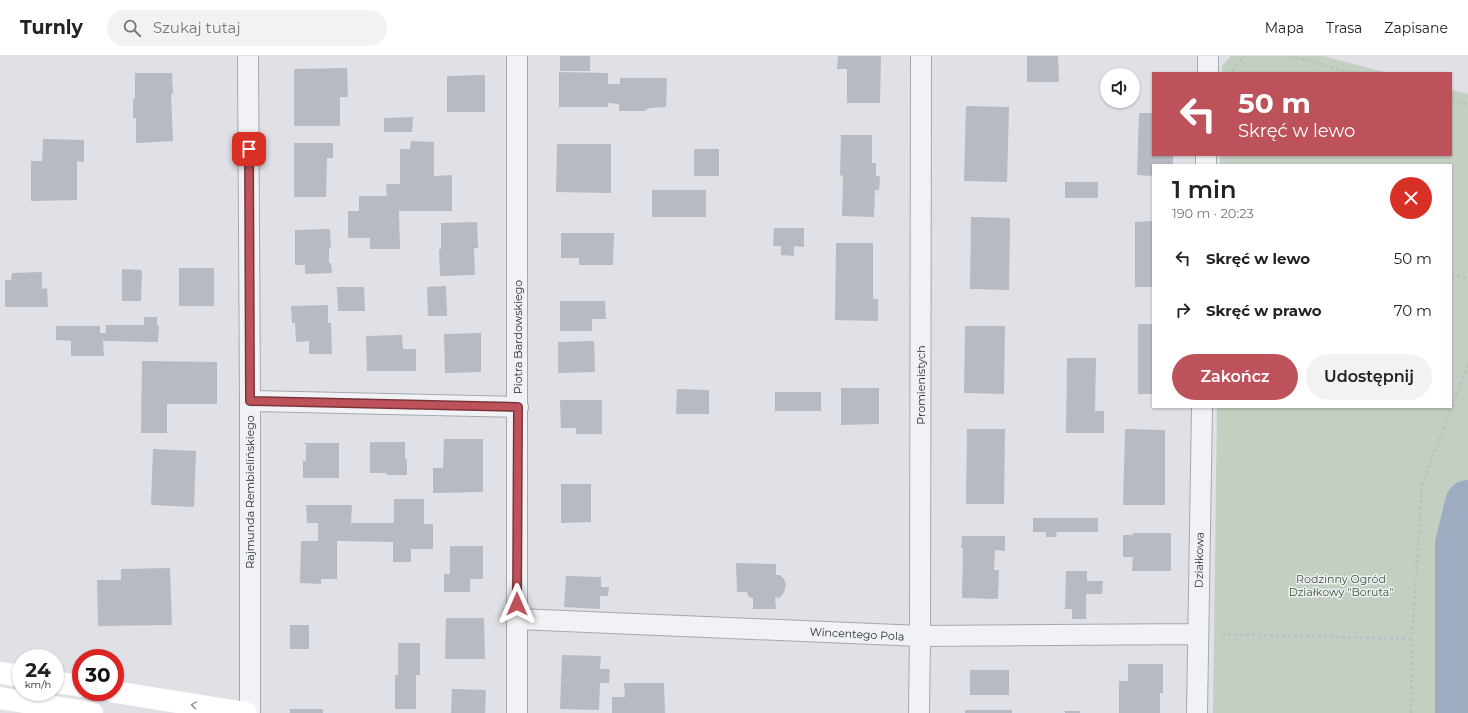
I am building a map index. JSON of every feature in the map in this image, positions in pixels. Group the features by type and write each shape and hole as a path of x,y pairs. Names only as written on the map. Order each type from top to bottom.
{"street":[{"name":"Rajmunda Rembielińskiego","path":"248,56 250,713"},
{"name":"Piotra Bardowskiego","path":"517,56 517,713"},
{"name":"Promienistych","path":"919,713 921,56"},
{"path":"1208,56 1208,72"},
{"path":"250,401 518,407"},
{"name":"Działkowa","path":"1197,713 1202,408"},
{"name":"Wincentego Pola","path":"517,619 920,636 1198,634"},
{"path":"0,673 12,675"},
{"path":"124,693 246,713"},
{"path":"0,698 92,713"}],"path":[{"path":"1231,72 1244,56"},
{"path":"1290,56 1348,72"},
{"path":"1452,100 1468,105"},
{"path":"1452,274 1468,279"},
{"path":"1452,406 1468,364"},
{"path":"1411,713 1412,639 1422,485 1451,408"},
{"path":"1221,634 1412,639"}],"green space":[{"path":"1231,56 1323,56 1384,72 1222,72 1222,66"},
{"name":"Rodzinny Ogród Działkowy \"Boruta\"","path":"1452,90 1468,94 1468,713 1213,713 1217,408 1452,408 1452,164 1220,164 1220,156 1452,156"}],"building":[{"path":"560,56 590,56 590,71 560,71"},
{"path":"838,56 881,56 880,103 847,103 847,69 837,69"},
{"path":"1027,56 1058,56 1059,82 1027,82"},
{"path":"347,68 348,97 340,97 340,126 294,126 294,69"},
{"path":"559,72 608,73 608,84 620,84 620,78 667,78 666,107 649,108 645,111 619,111 619,104 608,103 608,107 559,107"},
{"path":"135,73 172,73 173,94 171,94 173,141 136,143 136,118 133,118"},
{"path":"485,75 485,112 447,112 447,76"},
{"path":"966,106 1009,107 1007,182 964,181"},
{"path":"1139,113 1152,113 1152,156 1173,156 1173,164 1152,164 1152,176 1137,175"},
{"path":"413,117 412,132 384,132 384,118"},
{"path":"841,135 872,135 872,163 876,163 876,176 880,176 879,190 875,190 874,217 842,216 843,176 840,175"},
{"path":"43,139 84,140 84,162 77,161 77,200 31,201 31,161 42,161"},
{"path":"411,141 434,142 434,176 452,175 452,211 399,211 400,249 370,249 370,238 348,238 348,211 359,211 359,196 387,196 386,184 400,184 400,149 410,149"},
{"path":"294,143 333,143 333,158 327,158 326,197 294,197"},
{"path":"557,144 611,144 611,193 556,192"},
{"path":"694,149 719,149 719,176 694,176"},
{"path":"1065,182 1098,182 1098,198 1065,198"},
{"path":"652,190 706,190 706,217 652,217"},
{"path":"971,217 1010,218 1009,290 970,289"},
{"path":"1152,221 1152,287 1135,287 1135,222"},
{"path":"477,222 478,248 474,248 475,275 440,276 439,249 441,249 441,223"},
{"path":"774,228 804,228 804,247 794,246 794,256 781,255 781,246 773,246"},
{"path":"330,229 331,248 329,248 329,263 331,263 332,273 305,274 305,265 295,265 295,230"},
{"path":"561,233 614,233 613,265 579,265 579,258 561,258"},
{"path":"836,243 873,243 873,299 878,299 878,321 835,320"},
{"path":"179,268 214,268 214,306 179,306"},
{"path":"122,269 142,270 141,301 122,301"},
{"path":"42,272 42,289 47,288 48,307 5,307 5,280 11,280 12,273"},
{"path":"446,286 447,316 428,316 427,287"},
{"path":"337,287 364,287 365,311 338,311"},
{"path":"560,301 605,301 606,319 592,319 592,331 560,331"},
{"path":"328,305 328,323 331,323 332,354 309,354 309,341 296,342 295,323 292,323 291,306"},
{"path":"144,317 157,317 157,325 159,325 158,342 103,341 104,356 71,356 71,341 56,340 56,326 100,326 100,333 106,333 106,325 144,325"},
{"path":"1138,324 1152,324 1152,394 1138,394"},
{"path":"965,326 1005,326 1004,394 964,393"},
{"path":"481,333 481,372 445,373 444,334"},
{"path":"402,335 403,349 416,349 416,371 367,371 366,336"},
{"path":"594,341 595,372 558,373 558,342"},
{"path":"1067,358 1096,358 1095,411 1104,411 1104,433 1066,433"},
{"path":"142,361 217,362 217,404 167,404 167,433 141,433"},
{"path":"841,388 879,388 879,424 841,425"},
{"path":"677,389 709,390 709,414 676,414"},
{"path":"775,392 821,392 821,411 775,411"},
{"path":"560,400 602,400 602,434 576,434 576,428 561,428"},
{"path":"967,429 1005,429 1004,504 966,504"},
{"path":"1125,429 1165,430 1165,505 1123,505"},
{"path":"444,439 483,439 483,492 433,493 433,468 443,468"},
{"path":"370,442 405,442 407,475 370,473"},
{"path":"303,443 339,443 339,478 303,478 303,461 306,461 306,444"},
{"path":"153,449 196,451 194,507 151,505"},
{"path":"561,484 591,484 591,522 561,523"},
{"path":"394,499 424,499 424,524 433,524 433,549 411,549 411,562 393,562 393,542 337,541 337,579 321,579 321,584 300,583 301,541 318,541 318,523 307,523 306,505 352,505 351,523 394,523"},
{"path":"1033,518 1098,518 1098,532 1056,532 1057,537 1046,537 1046,532 1033,532"},
{"path":"1133,533 1171,533 1171,571 1132,571 1133,557 1123,557 1123,535 1133,535"},
{"path":"962,536 1005,536 1005,551 995,550 994,570 999,570 998,599 962,598"},
{"path":"450,546 483,546 483,579 470,579 470,592 444,592 444,574 450,574"},
{"path":"736,563 776,564 776,575 780,575 786,584 783,594 779,598 775,597 776,609 753,609 753,598 749,597 747,592 737,592"},
{"path":"170,568 172,625 98,626 97,580 121,580 121,569"},
{"path":"1066,571 1087,571 1087,581 1103,581 1102,594 1086,594 1086,619 1072,619 1072,609 1065,609"},
{"path":"566,576 601,577 601,587 609,587 608,596 600,596 600,609 564,607"},
{"path":"446,618 484,618 485,659 445,659"},
{"path":"290,625 309,625 309,649 290,649"},
{"path":"398,643 420,643 420,675 416,675 416,709 395,709 395,675 398,675"},
{"path":"562,655 601,656 600,669 610,669 609,683 600,683 599,710 560,709"},
{"path":"1128,664 1163,664 1163,693 1160,693 1160,713 1119,713 1119,681 1128,681"},
{"path":"970,670 1009,670 1009,695 970,695"},
{"path":"624,683 664,683 665,713 612,713 612,697 625,697"},
{"path":"452,689 486,690 485,713 451,713"},
{"path":"290,709 323,709 323,713 290,713"},
{"path":"965,710 1012,710 1012,713 965,713"},
{"path":"1065,711 1080,711 1080,713 1065,713"}],"waterway":[{"path":"1458,713 1458,544 1468,503"}],"route":[{"path":"249,149 250,401 518,407 517,604"}]}
